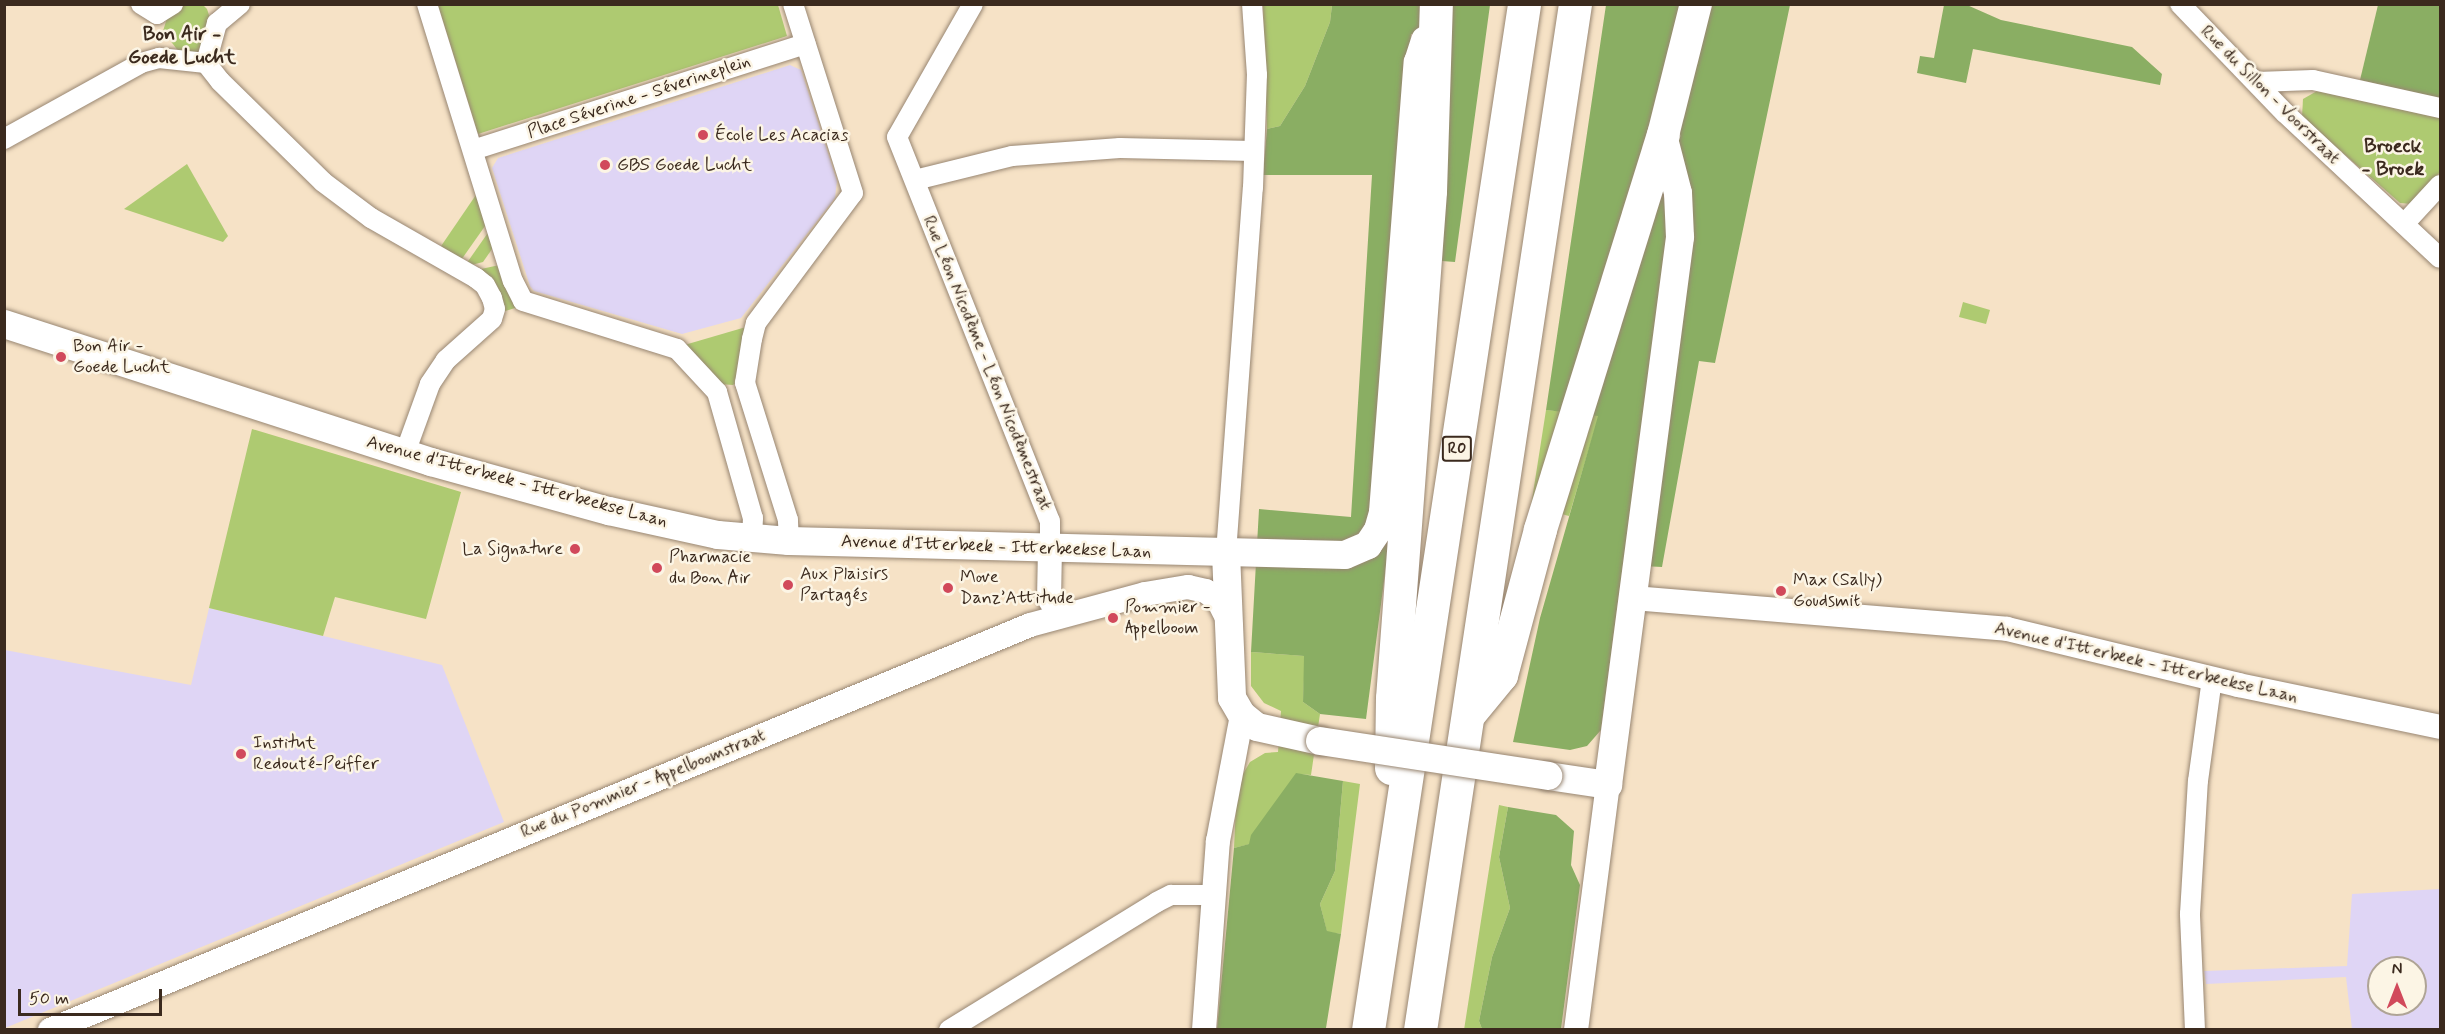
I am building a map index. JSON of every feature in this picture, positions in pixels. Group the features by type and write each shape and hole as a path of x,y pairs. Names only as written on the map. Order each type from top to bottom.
{"highway":[{"path":"1389,893 1392,698 1423,309 1436,4"},
{"name":"R0","path":"1368,1029 1524,4"},
{"path":"1420,1029 1575,4"},
{"path":"1467,717 1501,675 1540,530 1663,135"}],"main road":[{"name":"Avenue d'Itterbeek - Itterbeekse Laan","path":"4,324 405,453 609,511 752,538 789,541 1345,555 1368,545 1382,521 1418,62 1436,4"},
{"path":"1226,553 1230,624 1228,678 1232,698 1242,715 1257,727 1283,735 1608,785 1680,237 1678,193 1663,135 1696,4"}],"street":[{"path":"142,6 158,14 173,4"},
{"path":"427,4 513,281 523,301 677,349 717,392 753,518 752,538"},
{"path":"789,541 788,520 745,383 756,323 853,193 793,4"},
{"name":"Rue Léon Nicodème - Léon Nicodèmestraat","path":"973,4 897,137 1050,521 1049,598 1060,616"},
{"path":"1226,553 1257,75 1252,4"},
{"name":"Rue du Sillon - Voorstraat","path":"2180,4 2285,113 2440,258"},
{"path":"209,67 217,23 233,9"},
{"name":"Place Séverine - Séverineplein","path":"473,150 805,44"},
{"path":"4,139 141,63 159,58 209,67 241,105 323,182 371,218 485,285 495,309 492,319 466,338 435,376 405,453"},
{"path":"2257,82 2313,80 2440,108"},
{"path":"915,180 1012,156 1120,148 1253,151"},
{"path":"2404,224 2440,186"},
{"name":"Rue du Pommier - Appelboomstraat","path":"50,1029 970,648 1060,616 1145,594 1188,587 1206,591 1219,602 1230,624"},
{"name":"Avenue d'Itterbeek - Itterbeekse Laan","path":"1633,598 2007,629 2212,678 2440,727"},
{"path":"2195,1029 2190,914 2199,781 2212,678"},
{"path":"1204,1029 1222,806 1242,715"},
{"path":"1576,1029 1608,785"},
{"path":"949,1029 1172,894 1214,894"}],"shaded area":[{"path":"790,65 801,70 837,181 835,198 741,318 682,334 534,291 530,286 492,168 498,158"},
{"name":"Institut Redouté-Peiffer","path":"209,608 442,665 504,822 5,1028 5,650 191,685"},
{"path":"2440,889 2440,1029 2352,1029 2346,977 2206,984 2204,971 2347,966 2352,894"}],"green space":[{"path":"182,5 203,5 210,18 204,47 197,53 179,52 163,31 168,15"},
{"path":"438,5 778,5 787,36 478,134"},
{"path":"1263,5 1332,5 1330,22 1305,86 1280,126 1267,129"},
{"path":"1332,5 1490,5 1455,262 1442,261 1450,37 1411,34 1397,209 1389,543 1366,719 1320,714 1303,702 1304,656 1251,652 1259,509 1351,517 1372,175 1263,175 1267,129 1280,126 1305,86 1330,22"},
{"path":"1606,5 1790,5 1715,363 1699,361 1662,567 1623,565 1601,730 1587,746 1570,750 1513,742 1540,618 1598,416 1546,410"},
{"path":"1944,5 1967,5 2001,20 2132,47 2162,74 2160,85 1973,49 1966,83 1917,73 1920,56 1934,58"},
{"path":"2378,5 2440,5 2440,99 2360,80"},
{"path":"2317,91 2440,118 2440,172 2412,204 2400,203 2302,117 2303,99"},
{"path":"187,164 228,236 223,242 124,209"},
{"path":"480,189 490,219 459,263 437,252"},
{"path":"492,227 497,242 483,262 464,267"},
{"path":"504,264 521,306 499,313 472,271"},
{"path":"1963,302 1990,310 1986,324 1959,317"},
{"path":"746,327 739,380 733,385 719,384 681,346"},
{"path":"1546,410 1599,415 1569,516 1531,506"},
{"path":"252,429 461,492 426,619 335,597 323,636 209,608"},
{"path":"1251,652 1305,656 1303,702 1320,714 1311,775 1296,774 1250,844 1234,848 1237,784 1250,762 1265,753 1278,752 1281,711 1264,703 1251,686"},
{"path":"1296,773 1343,781 1335,871 1320,904 1327,931 1341,934 1326,1028 1217,1029 1234,848 1249,844 1251,835"},
{"path":"1343,781 1360,784 1341,934 1327,932 1320,904 1335,871"},
{"path":"1499,805 1508,807 1499,857 1510,908 1492,957 1479,1021 1482,1029 1464,1030"},
{"path":"1508,807 1556,815 1574,831 1571,865 1580,885 1561,1029 1482,1029 1479,1021 1492,957 1510,908 1499,857"}],"place":[{"name":"École Les Acacias","path":"703,135"},
{"name":"GBS Goede Lucht","path":"605,165"},
{"name":"Bon Air - Goede Lucht","path":"61,357"},
{"name":"La Signature","path":"575,549"},
{"name":"Pharmacie du Bon Air","path":"657,568"},
{"name":"Aux Plaisirs Partagés","path":"788,585"},
{"name":"Move Danz’Attitude","path":"948,588"},
{"name":"Max (Sally) Goudsmit","path":"1781,591"},
{"name":"Pommier - Appelboom","path":"1113,618"},
{"name":"Institut Redouté-Peiffer","path":"241,754"}],"district":[{"name":"Bon Air - Goede Lucht","path":"182,46"},
{"name":"Broeck - Broek","path":"2393,158"}]}
